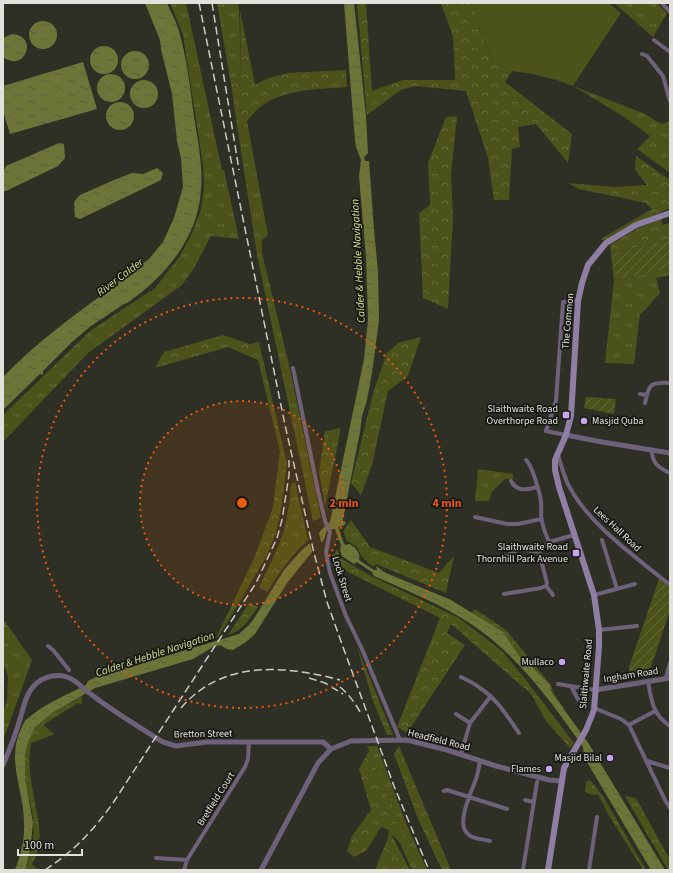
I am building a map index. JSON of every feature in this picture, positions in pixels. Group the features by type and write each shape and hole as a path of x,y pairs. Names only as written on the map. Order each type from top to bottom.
{"main road":[{"name":"The Common","path":"557,453 566,435 571,416 578,301 588,265 606,243 636,225 670,213"},
{"name":"Slaithwaite Road","path":"548,870 564,768 586,730 594,708 599,647 599,630 594,595 558,481 555,460 557,453"}],"street":[{"path":"662,3 670,12"},
{"path":"654,40 670,52"},
{"path":"642,54 647,56 663,76 670,101"},
{"path":"578,301 563,302 556,401 546,431 670,453"},
{"name":"Lock Street","path":"293,368 318,491 325,521 330,532 326,552 330,573 346,616 362,649 400,740"},
{"path":"646,403 648,389 654,383 670,383"},
{"path":"640,394 647,396"},
{"path":"652,451 656,464 660,468 670,473"},
{"name":"Lees Hall Road","path":"557,453 567,482 577,500 595,522 668,584"},
{"path":"526,460 533,472 541,501 541,519 549,542"},
{"path":"510,481 521,490 537,487"},
{"path":"474,517 507,524 518,524 541,519"},
{"path":"539,552 549,542 574,535"},
{"path":"602,540 617,589"},
{"path":"497,561 518,549 539,552"},
{"path":"539,552 547,583 546,586 553,595"},
{"path":"668,584 670,578"},
{"path":"594,595 635,584"},
{"path":"504,594 509,592 523,592 546,586"},
{"path":"599,630 637,626"},
{"path":"48,646 69,670"},
{"path":"668,678 670,663"},
{"name":"Bretton Street","path":"3,765 26,698 36,683 56,675 67,677 79,683 91,695 149,733 163,742 176,746 207,742 323,742 331,749"},
{"path":"461,677 480,687 491,696 509,717 519,733"},
{"name":"Ingham Road","path":"595,690 668,678"},
{"path":"648,681 652,704 655,711 662,720 670,726"},
{"path":"558,684 595,690"},
{"path":"571,686 580,704"},
{"path":"461,754 470,723 491,696"},
{"path":"594,708 625,722 629,726 647,761 664,800 670,808"},
{"path":"629,726 655,711"},
{"path":"456,714 470,723"},
{"name":"Headfield Road","path":"261,870 318,764 331,749 351,741 407,740 549,780 561,780"},
{"name":"Bretfield Court","path":"184,870 187,860 245,767 248,759 248,742"},
{"path":"480,761 464,819 464,829 467,834 490,841"},
{"path":"647,761 670,768"},
{"path":"523,870 536,782"},
{"path":"444,791 447,790 469,798 507,808"},
{"path":"526,800 534,802"},
{"path":"589,870 597,817"},
{"path":"156,858 187,860"}],"green space":[{"path":"170,3 186,3 222,170 224,170 239,239 211,236 194,268 182,285 88,353 3,442 3,415 90,331 155,288 180,256 192,233 201,209 204,188 203,165 183,35"},
{"path":"217,3 238,3 241,73 231,84"},
{"path":"357,3 366,3 372,91 403,80 455,80 453,37 441,3 473,3 480,30 494,63 512,71 505,82 572,134 568,163 536,124 518,127 520,147 512,149 509,200 494,200 488,158 466,91 415,86 401,90 367,115"},
{"path":"473,3 609,3 621,13 573,86 533,74 512,71 494,63 480,30"},
{"path":"614,3 657,3 667,13 653,37"},
{"path":"240,10 255,85 266,79 288,73 346,70 347,87 310,90 285,95 274,99 263,105 254,113 238,132 231,84 241,73"},
{"path":"573,86 645,114 661,124 670,121 670,173 637,149 650,136 623,116"},
{"path":"457,116 451,175 453,217 448,309 423,298 419,213 430,205 428,163 446,117"},
{"path":"247,121 268,235 262,240 262,253 290,369 321,518 313,521 257,255 238,132"},
{"path":"636,156 670,180 670,208 637,223 605,241 601,239 652,209 646,203 579,189 568,183 615,187 647,185 635,170"},
{"path":"661,219 662,225 670,223 670,239 611,254 610,245 638,228"},
{"path":"670,239 670,269 614,280 611,254"},
{"path":"670,269 670,275 656,278 660,293 640,314 634,364 605,363 614,280"},
{"path":"223,335 250,344 259,342 287,464 276,533 267,555 239,603 216,638 255,556 273,507 280,451 258,360 228,347 155,368 164,352"},
{"path":"421,337 408,376 388,391 372,465 361,495 351,483 374,390 387,353 398,343"},
{"path":"586,397 616,399 614,414 584,408"},
{"path":"341,428 325,507 319,472 325,431"},
{"path":"478,469 513,474 513,479 505,479 492,492 489,501 475,501"},
{"path":"295,482 308,540 291,558 267,592 259,587 282,537 288,513 291,484"},
{"path":"351,520 370,547 439,573 454,556 446,593 376,564 373,567 362,557 356,546 347,541 343,531"},
{"path":"337,549 341,558 345,561 369,575 459,618 502,651 574,743 570,748 546,721 531,694 451,624 447,633 465,645 407,733 397,727 440,618 332,564 332,554 334,555"},
{"path":"659,579 670,588 670,610 648,676 629,678 629,667"},
{"path":"249,603 258,607 242,627 228,635"},
{"path":"475,609 506,630 551,685 554,694 565,710 564,711 552,693 550,685 520,657 504,633 471,613"},
{"path":"3,619 32,660 3,741 3,713 7,700 8,677 3,661"},
{"path":"356,644 393,735 387,735 373,701"},
{"path":"82,696 82,704 78,703 43,725 54,734 31,743 30,773 40,837 39,846 32,864 40,870 25,870 31,851 33,838 32,814 24,772 26,750 30,736 38,724 43,720"},
{"path":"367,746 377,746 406,823 427,870 412,870 399,841 407,849"},
{"path":"399,746 451,870 442,870 418,819 394,754"},
{"path":"369,751 408,850 391,834 410,870 375,870 388,838 389,830 381,827 366,851 354,857 347,851 352,836 371,810 359,769"},
{"path":"590,780 603,796 646,870 643,870 608,814 598,794 592,795 585,792 586,782"},
{"path":"625,796 636,798 670,860 670,870 668,870"}],"water":[{"name":"River Calder","path":"145,3 167,3 178,28 184,50 201,163 199,208 194,224 177,255 154,281 141,293 91,326 72,342 43,371 43,375 40,374 3,410 3,377 42,341 113,287 110,285 115,284 149,259 163,242 174,218 183,187 181,158 177,141 172,94 160,40"},
{"path":"344,3 354,3 366,116 368,153 364,157 365,161 369,161 378,272 379,320 372,373 367,400 362,416 343,519 346,523 343,526 338,527 344,544 349,544 357,550 359,560 374,570 377,570 376,566 386,573 451,600 503,632 520,657 550,685 552,693 587,741 665,870 651,870 584,757 583,747 545,695 516,662 485,634 457,615 374,576 372,572 357,562 354,564 342,556 340,550 341,545 335,529 327,530 324,540 312,552 287,583 255,634 246,642 233,650 227,649 220,645 213,647 193,659 95,688 52,713 35,727 28,742 25,755 25,779 33,823 30,851 25,870 15,870 22,846 24,828 23,810 15,764 15,752 21,729 26,720 48,704 86,685 88,681 96,677 239,634 253,620 284,570 330,522 364,359 368,320 366,257 359,176 361,160 355,140"},
{"path":"43,21 53,25 57,35 53,45 43,49 33,45 29,35 33,25"},
{"path":"12,34 21,36 27,47 26,53 17,61 11,61 3,57 3,38"},
{"path":"104,46 114,50 118,60 114,70 104,74 94,70 90,60 94,50"},
{"path":"135,51 145,55 149,65 145,75 135,79 125,75 121,65 125,55"},
{"path":"83,62 97,109 10,134 3,111 3,86"},
{"path":"111,74 121,78 125,88 121,98 111,102 101,98 97,88 101,78"},
{"path":"144,80 154,84 158,94 154,104 144,108 134,104 130,94 134,84"},
{"path":"120,102 130,106 134,116 130,126 120,130 110,126 106,116 110,106"},
{"path":"59,143 64,144 65,158 58,166 6,191 3,191 3,173 6,166"},
{"path":"157,168 163,173 161,180 80,219 75,217 74,202 80,195 132,173 143,174"}],"pier":[{"path":"318,530 322,545 313,554 309,541"}],"railway":[{"path":"199,3 285,425 314,553 327,602 343,647 394,786 429,870"},
{"path":"212,3 239,170"},
{"path":"45,870 74,848 113,803 256,583 277,538 282,520 289,475 289,460"},
{"path":"181,708 197,692 215,681 235,674 255,670 297,671 340,680"},
{"path":"309,678 325,683 343,694"},
{"path":"340,687 350,697 362,715"}],"place":[{"name":"Slaithwaite Road Overthorpe Road","path":"566,415"},
{"name":"Masjid Quba","path":"584,421"},
{"name":"Slaithwaite Road Thornhill Park Avenue","path":"576,553"},
{"name":"Mullaco","path":"562,662"},
{"name":"Masjid Bilal","path":"610,758"},
{"name":"Flames","path":"549,769"}],"water label":[{"name":"Calder & Hebble Navigation","path":"358,261"},
{"name":"Calder & Hebble Navigation","path":"155,654"}]}
